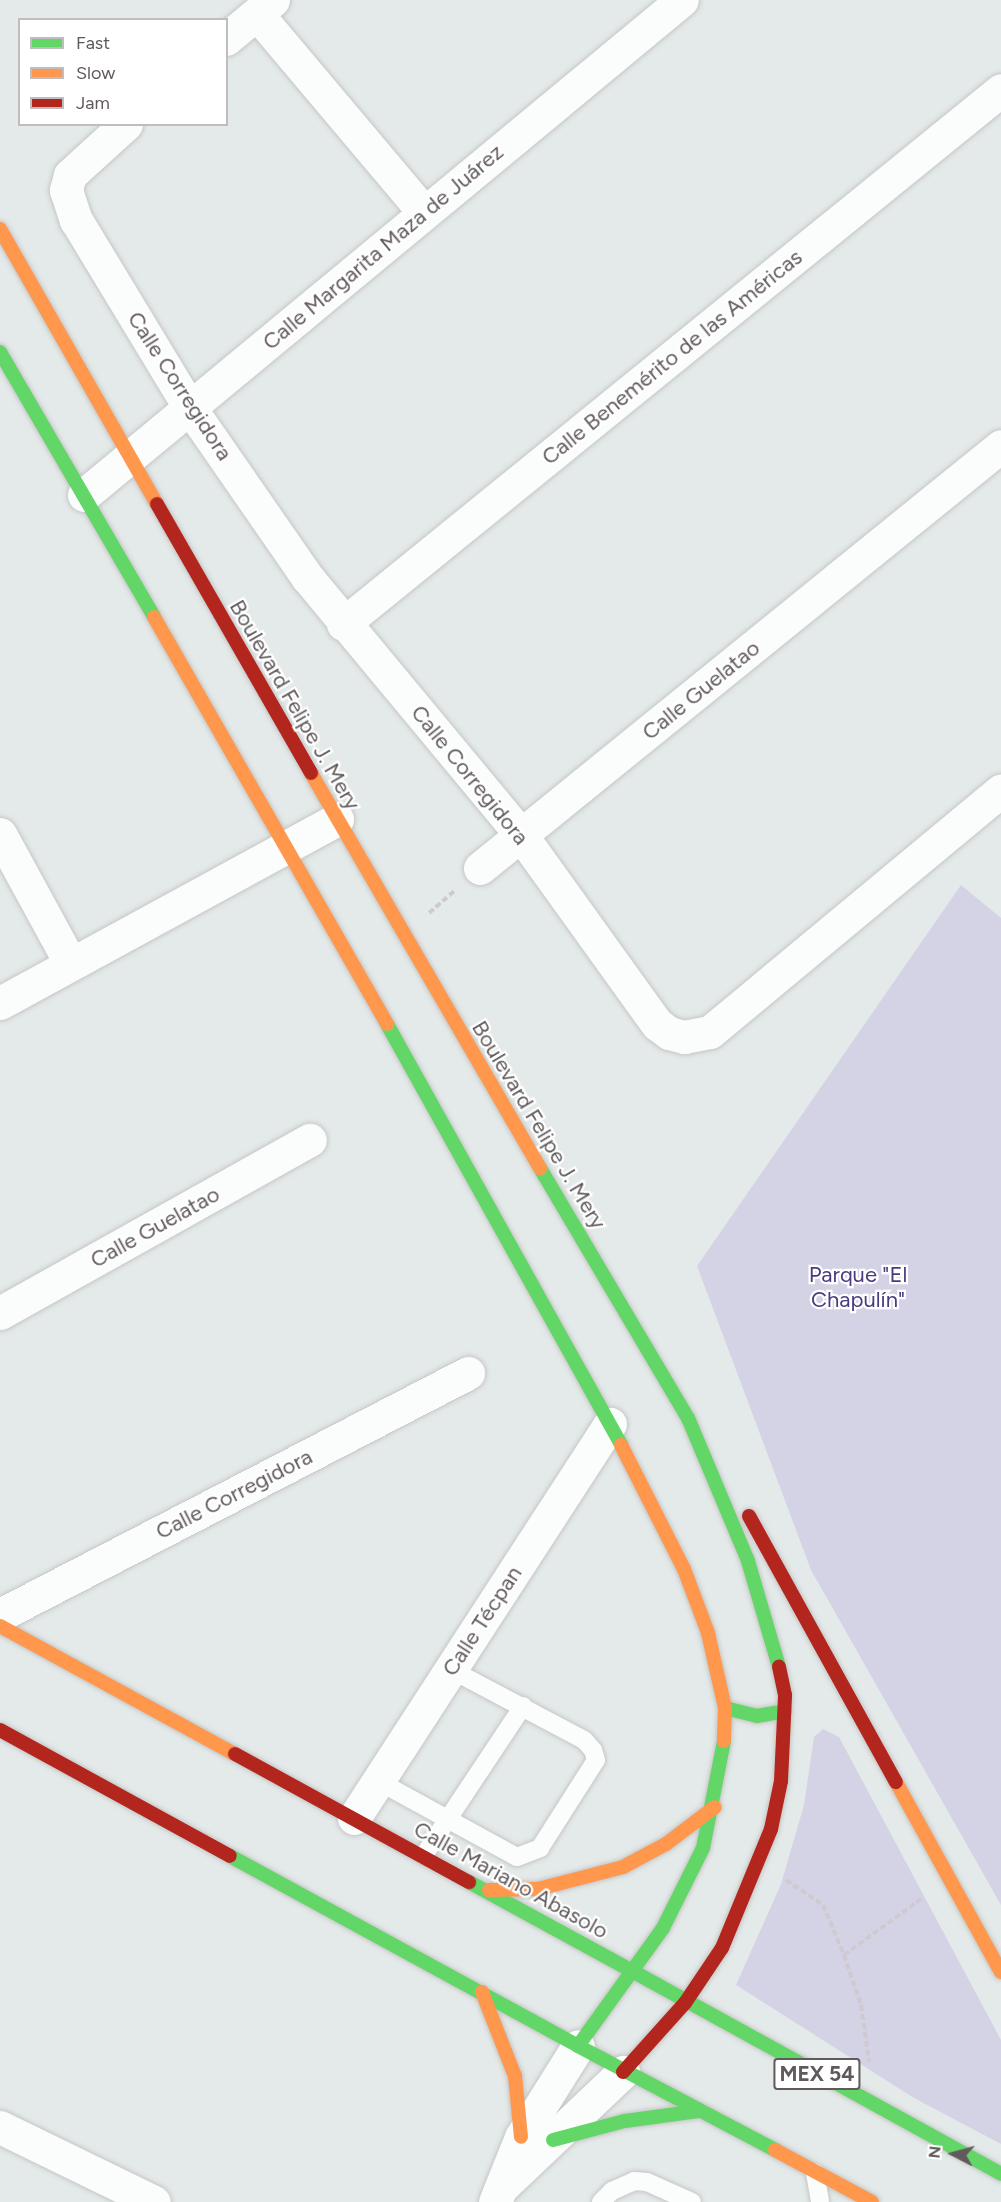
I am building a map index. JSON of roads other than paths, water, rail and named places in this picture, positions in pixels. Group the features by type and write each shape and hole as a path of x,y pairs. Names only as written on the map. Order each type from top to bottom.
{"main road":[{"name":"Boulevard Felipe J. Mery","path":"0,229 129,459 403,935 688,1418 752,1571 773,1636 785,1712 781,1781 758,1865 722,1948 684,2003 622,2072"},
{"path":"0,352 287,846 610,1424 684,1569 708,1633 725,1708 724,1760 715,1807 687,1884 634,1972 578,2046"},
{"path":"688,1418 758,1532 1001,1972"},
{"name":"Calle Mariano Abasolo","path":"0,1626 489,1890 684,2003 1001,2174"},
{"path":"725,1708 758,1716 785,1712"},
{"path":"0,1730 482,1992 622,2072 872,2202"},
{"path":"489,1890 538,1889 623,1867 666,1844 715,1807"},
{"path":"482,1992 498,2023 515,2076 521,2137"},
{"path":"553,2140 625,2121 698,2111"}],"street":[{"name":"Calle Margarita Maza de Juárez","path":"84,495 682,0"},
{"path":"228,37 265,7 424,212"},
{"name":"Calle Benemérito de las Américas","path":"343,624 1001,90"},
{"name":"Calle Corregidora","path":"124,126 81,162 70,175 69,207 190,408 343,624 521,835 657,1023 669,1034 698,1036 710,1032 1001,790"},
{"name":"Calle Guelatao","path":"480,868 1001,446"},
{"path":"0,1003 337,819"},
{"path":"0,834 71,964"},
{"name":"Calle Guelatao","path":"0,1313 310,1140"},
{"name":"Calle Corregidora","path":"0,1615 468,1373"},
{"name":"Calle Técpan","path":"354,1818 610,1424"},
{"path":"499,2194 521,2137 578,2046"},
{"path":"499,2194 622,2072"},
{"path":"0,2127 154,2202"}],"lane":[{"path":"378,1781 447,1821 517,1857 540,1848 596,1760 584,1740 450,1669"},
{"path":"424,1856 523,1706"},
{"path":"815,2173 820,2202"},
{"path":"602,2202 612,2191 634,2181 692,2202"}],"park label":[{"name":"Parque \"El Chapulín\"","path":"858,1286"}]}
